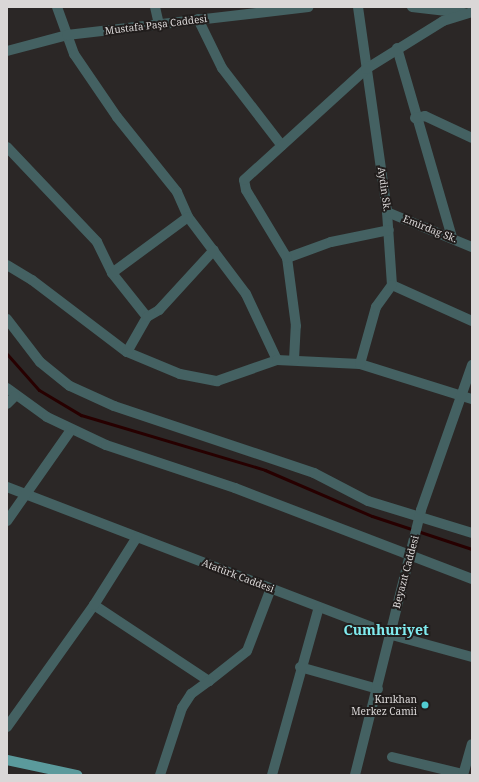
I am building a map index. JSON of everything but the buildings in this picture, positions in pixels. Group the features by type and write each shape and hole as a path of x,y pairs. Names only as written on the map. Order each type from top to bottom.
{"main road":[{"path":"7,760 77,775"}],"street":[{"path":"57,7 74,54 117,117 176,192 188,217 246,294 277,360"},
{"path":"155,7 159,25"},
{"name":"Mustafa Paşa Caddesi","path":"7,51 67,35 159,25 250,10 308,7"},
{"name":"Aydin Sk.","path":"358,7 387,212 392,284"},
{"path":"412,7 471,13"},
{"path":"294,360 296,326 287,258 246,190 244,180 366,69 397,48 443,21 471,13"},
{"path":"198,19 222,68 282,146"},
{"path":"397,48 415,118 452,237"},
{"path":"415,118 425,116 472,138"},
{"path":"7,146 97,242 112,273 147,317"},
{"name":"Emirdag Sk.","path":"387,212 452,237 472,247"},
{"path":"112,273 188,217"},
{"path":"287,258 331,242 389,230"},
{"path":"127,352 147,317 159,310 214,250"},
{"path":"7,265 38,284 127,352 180,374 217,381 277,360 360,364 472,399"},
{"path":"360,364 376,307 392,284 472,321"},
{"path":"7,319 40,362 70,386 114,406 314,473 368,501 419,520 472,533"},
{"name":"Beyazıt Caddesi","path":"354,775 392,635 396,606 411,556 419,520 472,365"},
{"path":"7,388 15,396 71,430 472,579"},
{"path":"7,404 15,396"},
{"path":"7,521 28,494 71,430"},
{"name":"Atatürk Caddesi","path":"7,487 392,635 472,657"},
{"path":"7,728 94,606 137,537"},
{"path":"160,775 182,708 191,694 247,651 271,588"},
{"path":"94,606 209,681"},
{"path":"272,775 300,667 319,607"},
{"path":"300,667 378,689"},
{"path":"392,757 463,775 472,744"}],"waterway":[{"path":"7,354 39,390 81,415 265,470 372,516 472,549"}],"place":[{"name":"Kırıkhan Merkez Camii","path":"425,705"}],"district":[{"name":"Cumhuriyet","path":"386,630"}]}
